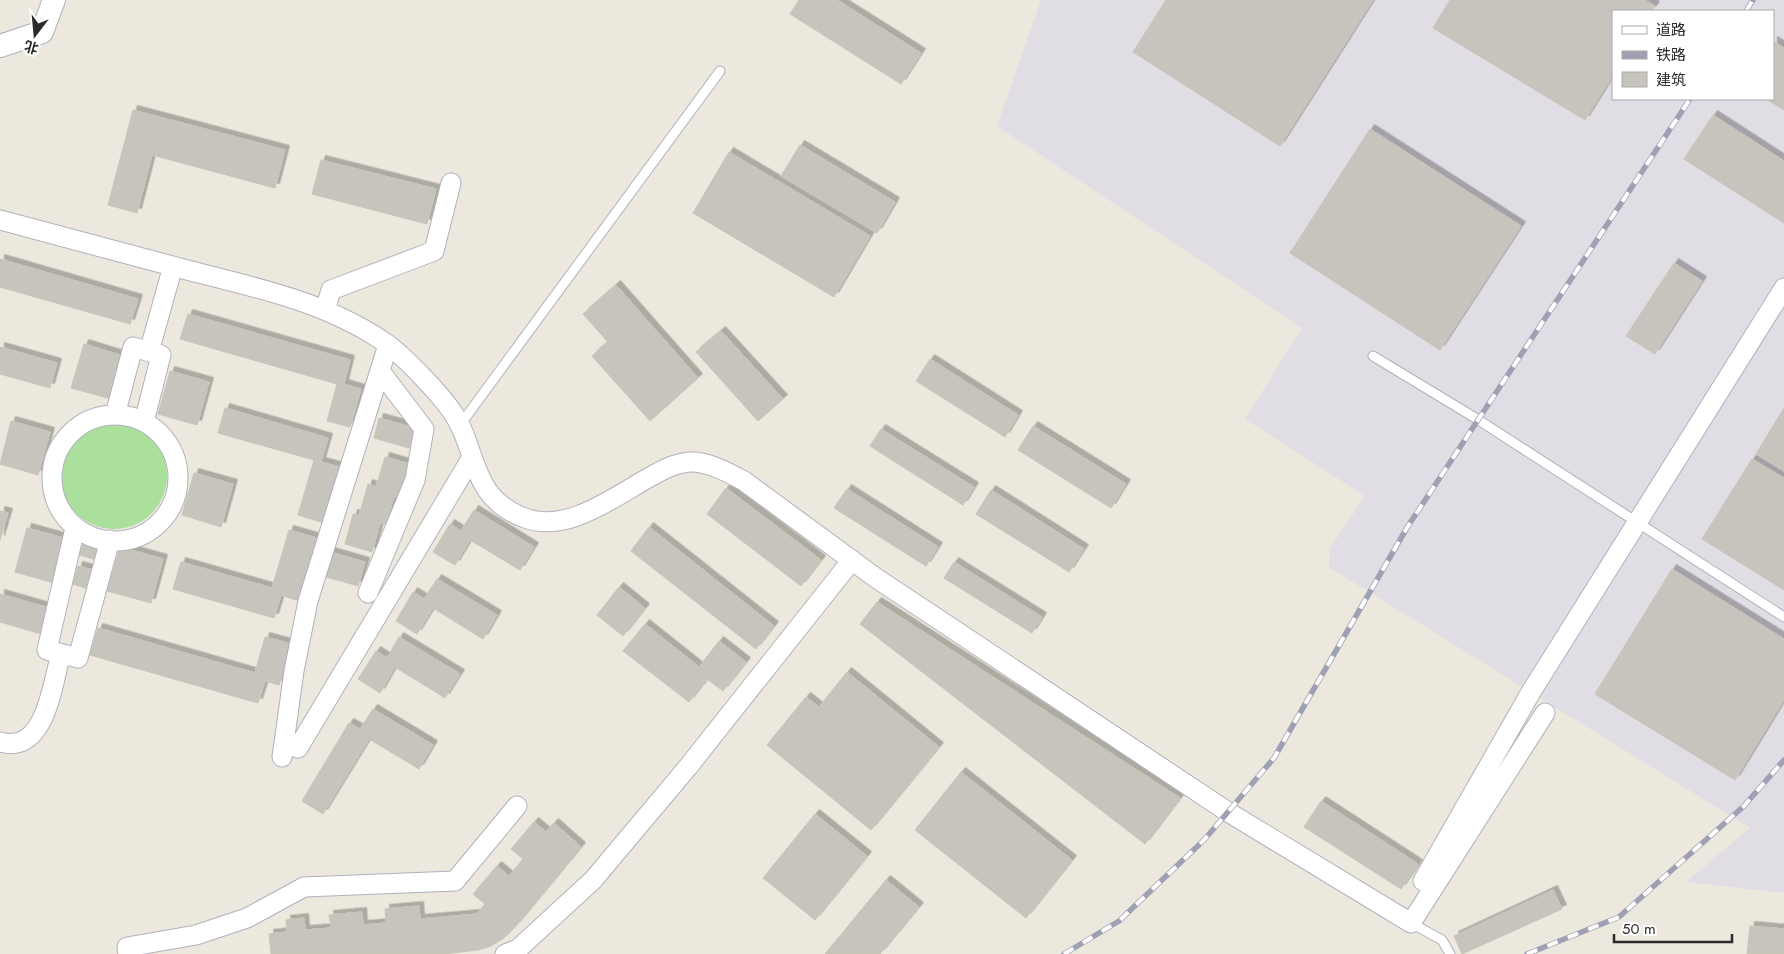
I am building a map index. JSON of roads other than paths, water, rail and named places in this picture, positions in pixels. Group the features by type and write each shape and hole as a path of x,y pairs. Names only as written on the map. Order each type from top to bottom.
{"street":[{"path":"0,46 42,32 54,0"},
{"path":"325,310 331,290 434,251 451,183"},
{"path":"0,220 301,301 325,310 369,332 402,357 451,410 460,425 480,480 495,499 509,510 525,518 543,522 563,520 584,513 665,469 679,464 694,462 706,464 744,481 852,560 1228,812 1406,921"},
{"path":"149,352 173,266"},
{"path":"1406,921 1531,692 1784,288"},
{"path":"388,345 308,602 294,671 283,750 298,748 471,459"},
{"path":"115,415 133,347 161,355 144,422"},
{"path":"368,593 415,480 424,429 380,371"},
{"path":"108,414 132,416 144,422 155,428 171,447 179,470 177,495 165,518 146,534 123,541 98,539 75,528 59,509 51,485 53,460 64,438 84,422 108,414"},
{"path":"75,528 47,650 78,658 110,540"},
{"path":"505,954 518,949 593,880 688,767 852,560"},
{"path":"0,742 16,743 26,740 40,727 61,654"},
{"path":"1406,921 1545,714"},
{"path":"128,954 127,947 196,935 247,918 304,887 455,881 517,806"}],"lane":[{"path":"460,425 720,72"},
{"path":"1373,356 1477,419 1637,524 1784,617"},
{"path":"1406,921 1442,940 1450,954"}],"railway":[{"path":"1747,10 1753,0"},
{"path":"1064,954 1119,921 1204,840 1274,758 1408,526 1689,100"},
{"path":"1527,954 1619,917 1744,806 1784,760"}]}
